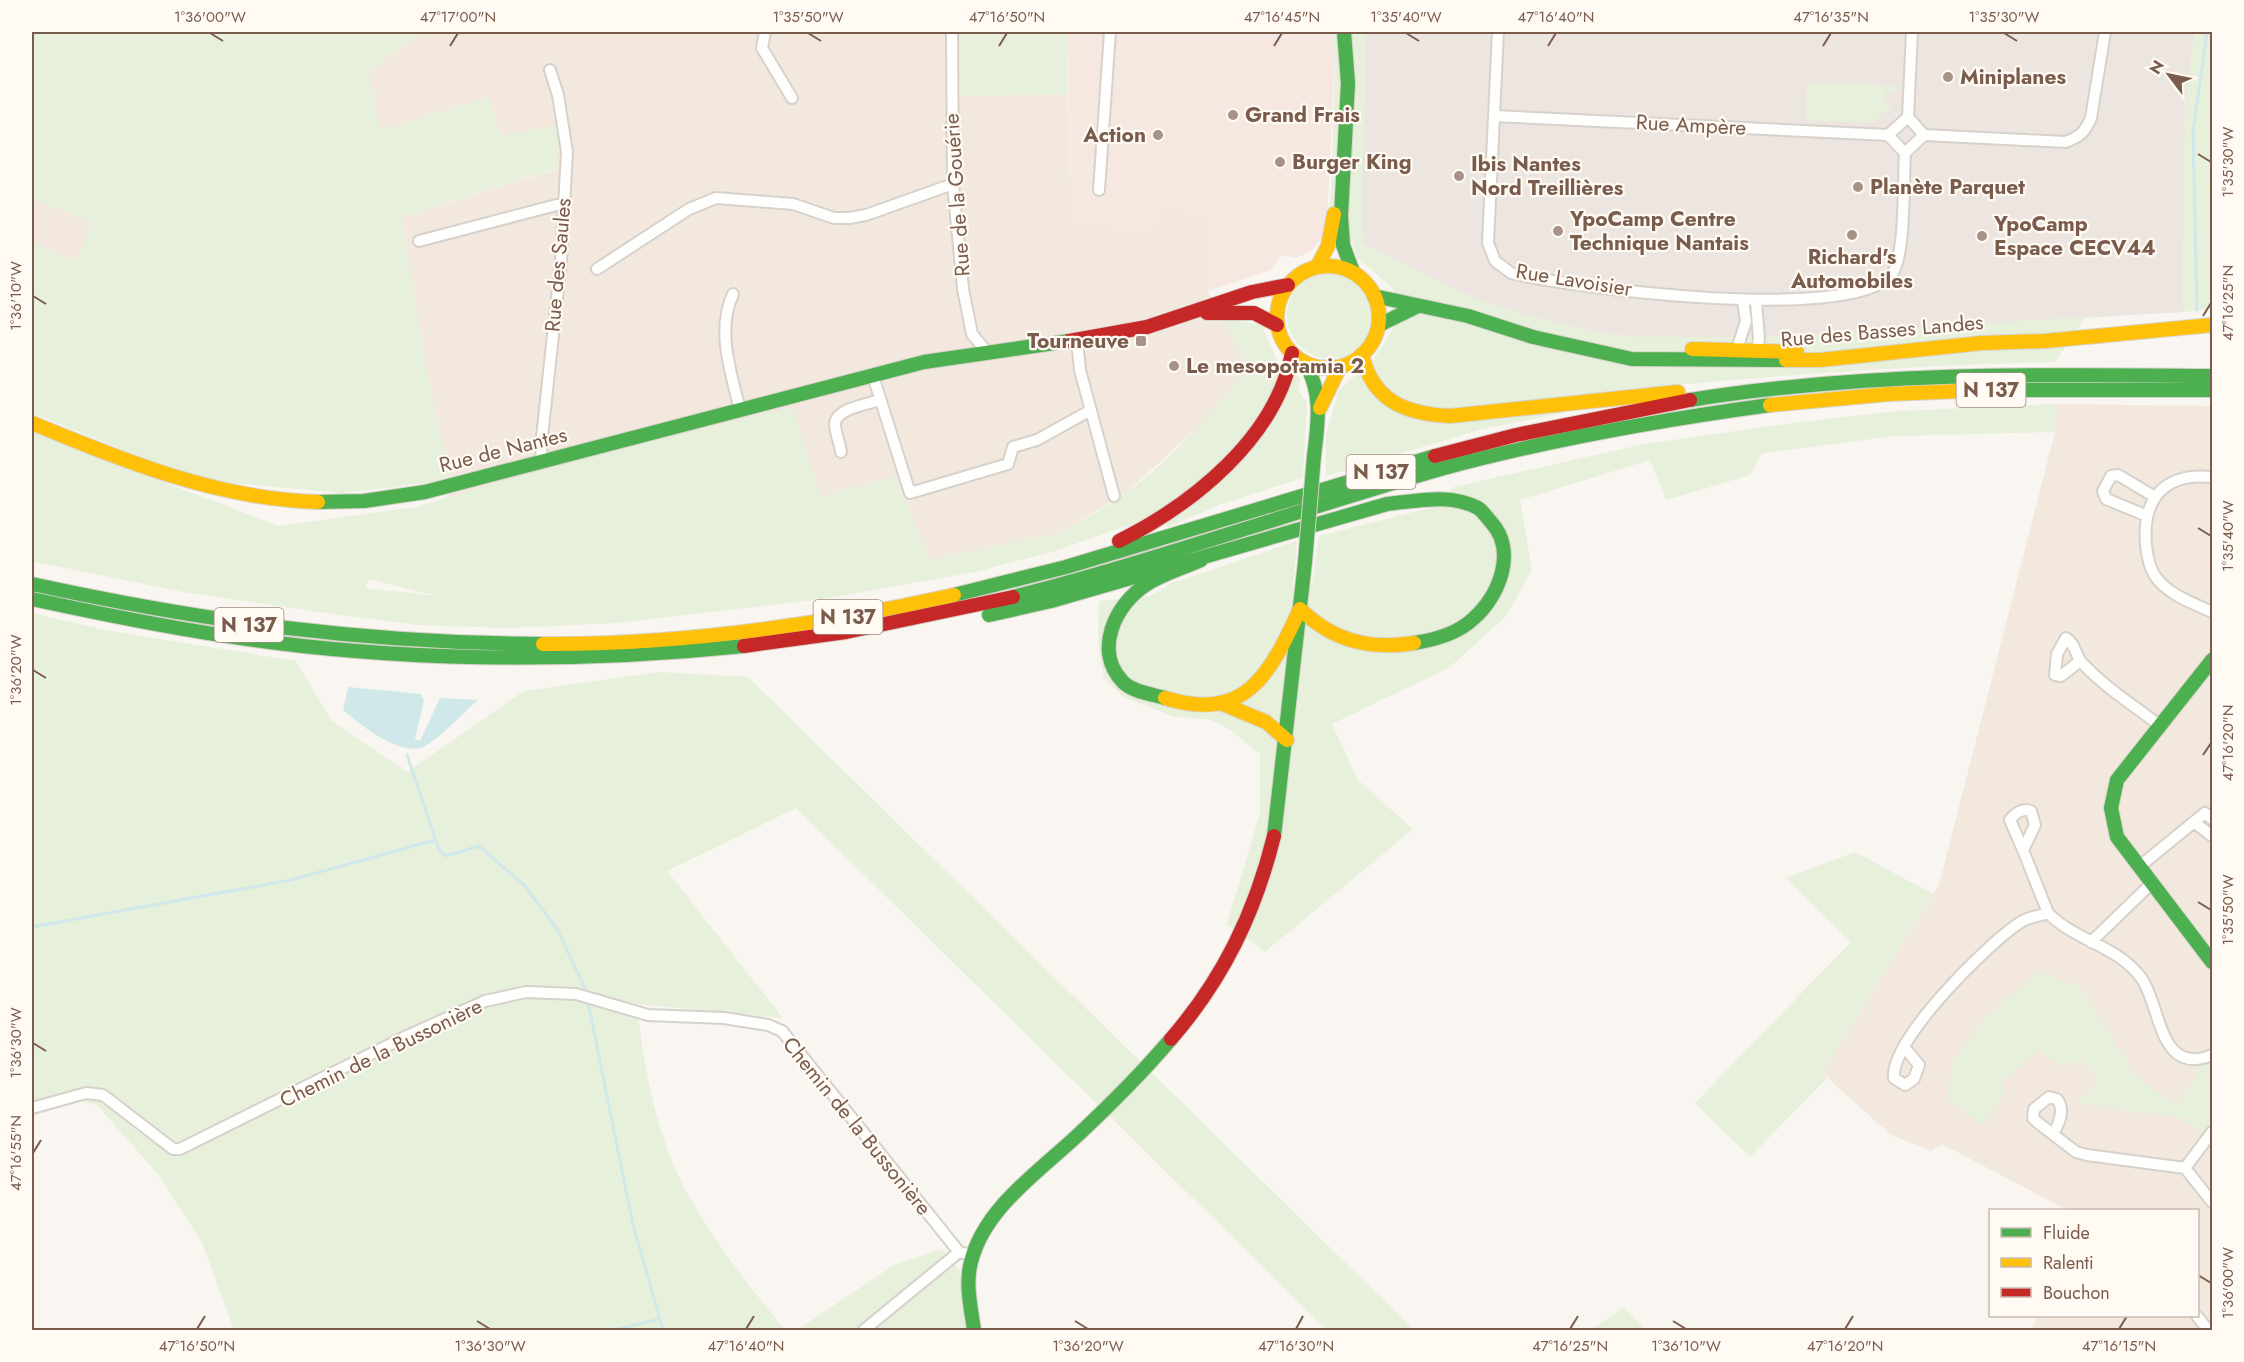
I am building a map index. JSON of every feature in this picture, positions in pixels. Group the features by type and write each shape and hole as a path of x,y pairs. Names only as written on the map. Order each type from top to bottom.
{"main road":[{"path":"1317,267 1328,246 1333,223 1342,56 1339,32"},
{"path":"1344,32 1346,122 1341,222 1342,245 1353,272"},
{"path":"1319,411 1328,387 1340,367 1362,354 1375,336 1378,325 1374,296 1368,285 1353,272 1329,266 1303,271 1288,285 1279,302 1277,325 1280,336 1292,353 1305,363 1316,367 1340,367"},
{"path":"1198,313 1288,285"},
{"name":"Rue des Basses Landes","path":"1374,296 1416,307 1468,316 1533,337 1632,359 1777,362 2212,326"},
{"path":"1378,325 1416,307"},
{"path":"1198,313 1254,313 1277,325"},
{"name":"Rue de Nantes","path":"32,423 183,482 251,496 297,502 334,503 412,494 924,362 986,351 1077,341 1147,327 1198,313"},
{"path":"2193,327 2212,331"},
{"path":"1593,350 1737,348 1869,354"},
{"path":"1027,578 1039,566 1133,536 1197,493 1232,458 1272,407 1289,376 1292,353"},
{"path":"1362,354 1366,372 1382,394 1407,409 1428,415 1450,416 1726,388 1741,393"},
{"path":"974,1330 966,1253 1021,1189 1123,1092 1171,1040 1219,976 1242,932 1267,867 1276,825 1287,740 1319,411 1316,388 1305,363"},
{"name":"N 137","path":"32,584 155,610 297,632 426,642 545,644 681,638 776,628 892,609 1027,578 1471,446 1587,420 1741,393 1967,376 2212,376"},
{"name":"N 137","path":"32,599 164,626 263,642 355,652 467,658 596,657 700,651 818,637 923,618 1062,584 1409,479 1544,444 1698,415 1853,397 1986,390 2212,390"},
{"path":"1278,536 1386,499 1530,455 1544,444"},
{"path":"923,618 940,623 1002,612 1201,560 1405,499 1445,496 1469,502 1483,510 1497,525 1505,545 1502,581 1491,602 1459,630 1423,645 1380,647 1342,639 1316,626 1300,609"},
{"path":"1201,560 1158,577 1133,595 1113,621 1108,642 1112,664 1122,681 1131,688 1190,706 1205,708 1223,704 1243,695 1261,680 1286,639 1300,609"},
{"path":"2212,660 2117,780 2111,799 2110,821 2117,837 2212,962"},
{"path":"1223,704 1266,722 1287,740"}],"street":[{"path":"765,32 762,48 792,98"},
{"name":"Rue de la Gouérie","path":"952,32 953,184 963,289 976,342 986,351"},
{"path":"1099,190 1110,32"},
{"name":"Rue Lavoisier","path":"1498,32 1488,243 1495,261 1503,268 1522,276 1743,301 1843,296 1863,292 1884,283 1898,265 1905,153"},
{"path":"1912,32 1908,117 1924,135 2065,142 2079,137 2086,130 2091,118 2105,32"},
{"name":"Rue des Saules","path":"542,461 541,446 567,152 558,95 550,70"},
{"name":"Rue Ampère","path":"1494,116 1888,135"},
{"path":"1908,117 1888,135 1905,153 1924,135"},
{"path":"597,268 689,209 716,198 794,204 834,218 849,218 866,215 953,184"},
{"path":"419,241 564,203"},
{"path":"734,294 726,310 725,346 740,410"},
{"path":"1737,348 1746,321 1743,301"},
{"path":"1714,360 1742,356 1757,349 1759,339 1756,301"},
{"path":"1077,341 1080,370 1114,496"},
{"path":"873,376 910,493 1008,464 1013,447 1037,440 1091,410"},
{"path":"842,452 835,423 837,417 843,412 880,400"},
{"path":"2145,515 2106,499 2103,491 2105,483 2111,476 2118,475 2155,497"},
{"path":"2212,477 2179,480 2165,486 2155,497 2145,515 2148,559 2154,576 2173,594 2212,612"},
{"path":"2080,662 2113,693 2159,725"},
{"path":"2140,866 2205,813 2212,819"},
{"path":"2195,823 2212,836"},
{"path":"2023,850 2048,913 2059,925 2114,953 2143,980 2166,1041 2178,1054 2196,1060 2212,1055"},
{"path":"2091,942 2152,883"},
{"path":"1905,1048 1947,988 1983,952 2023,920 2048,913"},
{"name":"Chemin de la Bussonière","path":"32,1108 86,1093 103,1095 173,1149 180,1149 407,1036 485,1001 526,992 576,994 648,1015 724,1018 768,1025 782,1032 966,1253"},
{"path":"2185,1168 2212,1132"},
{"path":"2053,1134 2076,1152 2086,1155 2185,1168 2212,1202"},
{"path":"864,1330 966,1253"},
{"path":"2198,1317 2208,1330"}],"shaded area":[{"path":"424,32 956,32 956,96 1068,94 1072,221 1165,207 1213,216 1205,286 1248,367 1208,418 1126,493 1055,536 1048,535 930,560 895,476 821,497 792,408 559,464 447,498 451,480 427,374 402,217 557,169 556,126 500,136 489,97 380,131 369,70"},
{"path":"1067,32 1332,32 1335,51 1327,223 1322,237 1312,251 1296,258 1282,255 1271,270 1208,291 1205,286 1213,216 1166,207 1151,236 1072,222"},
{"path":"1365,32 2195,32 2185,111 2183,312 1764,337 1630,337 1561,325 1478,300 1363,244 1360,194"},
{"path":"32,198 93,223 77,261 32,242"},
{"path":"2057,404 2212,406 2212,1330 2031,1330 2038,1317 2199,1317 2199,1209 2065,1209 1942,1144 1931,1151 1891,1135 1822,1073 1939,885 2055,432"}],"green space":[{"path":"32,32 424,32 369,70 380,131 489,97 500,136 557,125 557,168 402,217 427,374 451,480 343,493 222,482 189,476 32,413 32,242 77,261 92,223 32,198"},
{"path":"956,32 1067,32 1068,94 956,96"},
{"path":"1332,32 1365,32 1363,244 1478,300 1561,325 1630,337 1764,337 2086,317 2055,362 1935,366 1815,374 1575,395 1564,413 1482,429 1326,476 1326,435 1339,390 1373,360 1398,321 1393,289 1357,257 1352,242 1322,237 1329,210 1332,181 1335,78"},
{"path":"2195,32 2212,32 2212,309 2183,312 2185,111"},
{"path":"1807,82 1897,86 1896,93 1885,92 1884,100 1892,106 1872,123 1805,120"},
{"path":"1322,271 1340,271 1356,278 1368,290 1375,306 1375,324 1368,340 1356,352 1340,359 1322,359 1306,352 1294,340 1287,324 1287,306 1294,290 1306,278"},
{"path":"1222,318 1262,325 1278,363 1301,378 1298,391 1307,402 1303,478 1222,504 1168,527 1146,519 1052,552 975,572 823,599 617,623 507,628 419,625 183,592 32,561 32,432 279,526 416,507 559,464 792,407 821,497 895,476 930,560 1048,535 1055,536 1126,493 1176,450 1248,367","holes":["369,579 436,596 365,588"]},
{"path":"2057,404 2055,432 1896,436 1762,453 1750,475 1666,500 1650,460 1520,500 1532,570 1506,616 1450,667 1332,724 1358,780 1413,829 1265,952 1227,924 1260,813 1260,754 1229,729 1211,720 1172,716 1123,697 1104,678 1098,643 1099,601 1150,596 1172,583 1297,541 1293,588 1312,584 1319,536 1438,506 1454,487 1644,444 1793,423 1898,411"},
{"path":"32,613 105,630 296,661 332,721 407,772 524,691 660,672 748,677 1414,1330 1327,1330 796,808 667,871 783,1018 637,1004 643,1052 653,1101 676,1172 721,1247 785,1330 234,1330 202,1242 157,1173 97,1105 83,1101 32,1116"},
{"path":"1855,852 1933,894 1822,1073 1827,1078 1750,1157 1695,1103 1851,942 1786,878"},
{"path":"2038,971 2080,987 2136,1076 2176,1106 2195,1077 2196,1065 2212,1060 2212,1124 2206,1134 2181,1118 2077,1103 2099,1079 2082,1060 2059,1066 2039,1050 2001,1083 2006,1093 1982,1125 1947,1098 1954,1059 1981,1023"},
{"path":"942,1249 960,1271 970,1330 797,1330 894,1265"},
{"path":"1624,1307 1646,1330 1591,1330"}],"water":[{"path":"348,687 421,694 424,700 415,739 420,741 440,698 478,700 425,746 415,749 404,748 381,738 343,710"}],"waterway":[{"path":"2197,311 2193,132 2207,32"},
{"path":"407,755 439,850 446,856 479,846 525,886 557,929 585,988"},
{"path":"32,927 291,880 435,840"},
{"path":"589,1007 633,1225 663,1330"},
{"path":"613,1330 660,1319"}],"traffic: fast":[{"path":"1344,32 1348,83 1341,216 1343,245 1353,272"},
{"path":"1374,296 1468,316 1533,337 1632,359 1786,360"},
{"path":"1379,325 1416,307"},
{"path":"318,502 364,501 425,492 924,362 1069,341"},
{"path":"1305,363 1311,374 1317,397 1318,420 1314,456"},
{"path":"1690,400 1820,384 1950,377 2212,376"},
{"path":"1985,390 2212,390"},
{"path":"1013,597 1122,567 1444,468 1606,431 1770,405"},
{"path":"1305,562 1314,456"},
{"path":"954,595 1066,567 1435,456"},
{"path":"989,615 1051,601 1387,504 1433,499 1467,503 1482,511 1499,533 1504,559 1497,586 1483,609 1460,629 1445,636 1414,643"},
{"path":"1165,698 1137,690 1123,682 1114,670 1110,656 1109,643 1112,629 1126,603 1147,584 1201,560"},
{"path":"1274,836 1305,562"},
{"path":"32,584 160,609 286,628 413,640 543,644"},
{"path":"32,599 209,633 328,649 387,653 506,658 566,657 744,646"},
{"path":"2212,660 2117,780 2111,808 2117,837 2212,962"},
{"path":"974,1330 969,1296 969,1270 978,1242 988,1224 1016,1191 1103,1111 1171,1039"}],"traffic: slow":[{"path":"1317,267 1328,246 1334,214"},
{"path":"1328,266 1348,270 1364,281 1375,297 1379,317 1375,337 1364,353 1348,364 1328,368 1308,364 1292,353 1281,337 1277,317 1281,297 1292,281 1308,270 1328,266"},
{"path":"1786,360 1820,360 1982,343 2045,341 2212,325"},
{"path":"1692,349 1797,352"},
{"path":"1362,354 1367,370 1383,394 1405,408 1434,415 1450,416 1678,392"},
{"path":"1320,408 1340,367"},
{"path":"1770,405 1889,394 1985,390"},
{"path":"32,423 136,464 207,486 244,494 318,502"},
{"path":"543,644 647,641 750,631 853,615 954,595"},
{"path":"1165,698 1193,704 1216,704 1235,698 1252,687 1278,654 1300,609 1326,629 1353,641 1382,645 1414,643"},
{"path":"1223,704 1266,722 1287,740"}],"traffic: jam":[{"path":"1069,341 1147,327 1252,292 1288,285"},
{"path":"1207,313 1254,313 1277,325"},
{"path":"1119,541 1175,508 1227,465 1250,440 1269,413 1283,384 1292,353"},
{"path":"1435,456 1516,435 1690,400"},
{"path":"744,646 846,632 1013,597"},
{"path":"1171,1039 1206,993 1235,944 1257,892 1274,836"}],"place":[{"name":"Miniplanes","path":"1948,77"},
{"name":"Grand Frais","path":"1233,115"},
{"name":"Action","path":"1158,135"},
{"name":"Burger King","path":"1280,162"},
{"name":"Ibis Nantes Nord Treillières","path":"1459,176"},
{"name":"Planète Parquet","path":"1858,187"},
{"name":"YpoCamp Centre Technique Nantais","path":"1558,231"},
{"name":"Richard's Automobiles","path":"1852,235"},
{"name":"YpoCamp Espace CECV44","path":"1982,236"},
{"name":"Tourneuve","path":"1141,341"},
{"name":"Le mesopotamia 2","path":"1174,366"}]}
